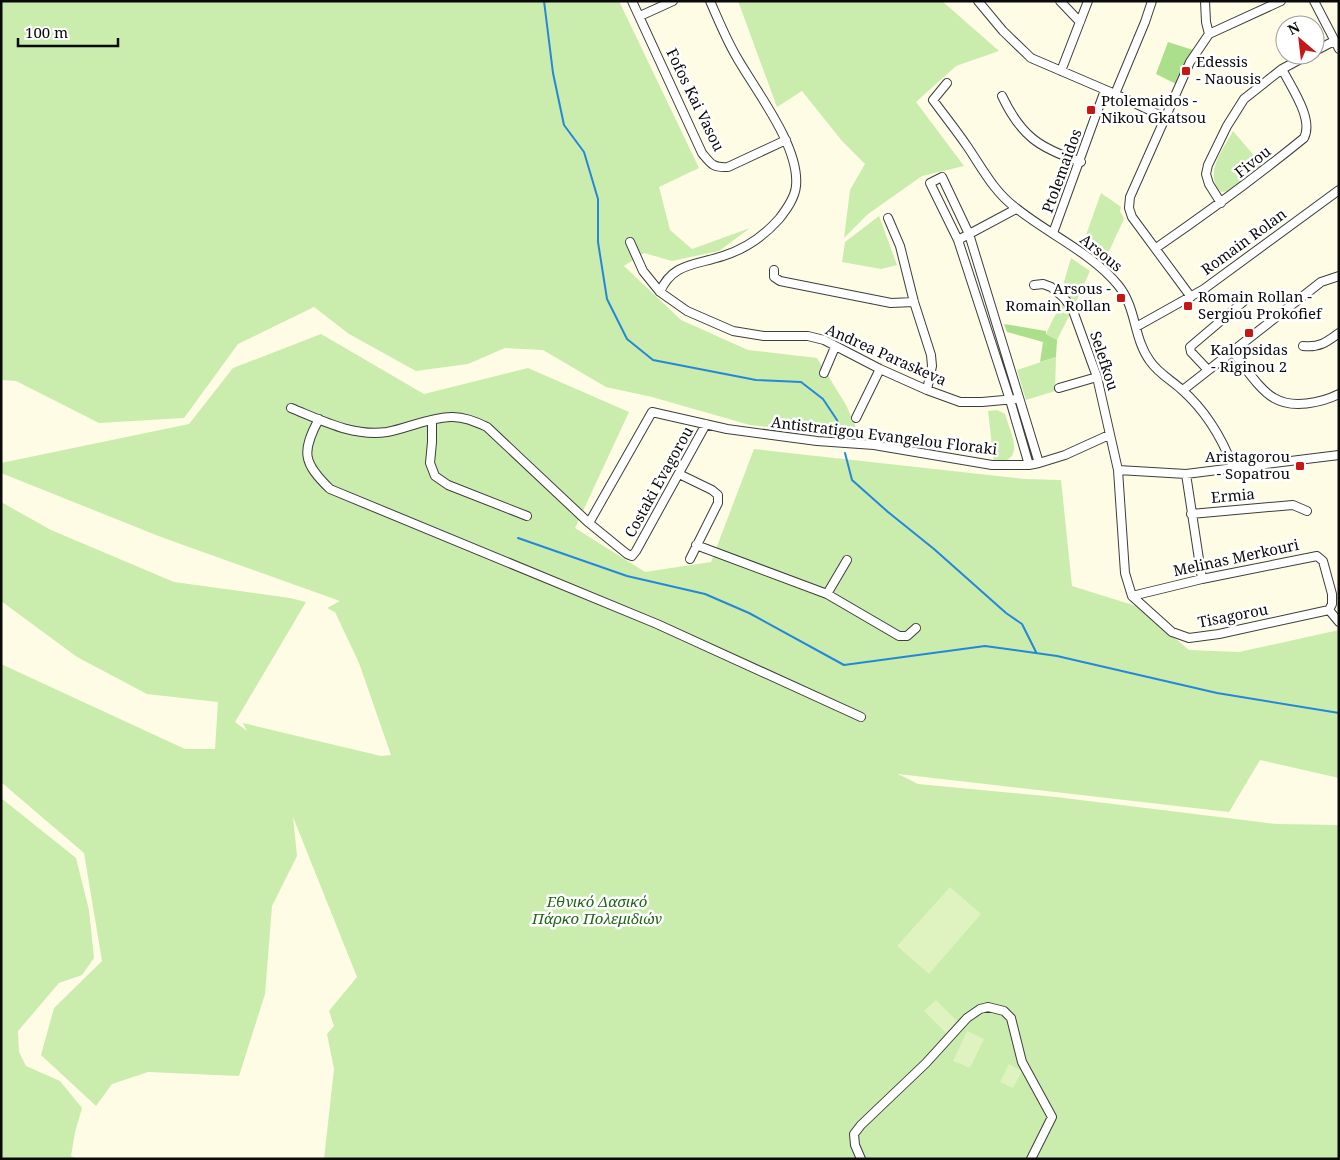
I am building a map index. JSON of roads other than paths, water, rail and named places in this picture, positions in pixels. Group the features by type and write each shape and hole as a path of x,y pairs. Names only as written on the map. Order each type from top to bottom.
{"street":[{"name":"Fofos Kai Vasou","path":"632,1 702,153 710,163 718,168 728,167 786,140"},
{"path":"640,16 673,1"},
{"path":"660,292 665,281 672,273 679,269 745,248 767,232 788,208 796,187 794,166 786,140 734,54 710,1"},
{"path":"978,1 1003,31 1032,58 1166,118"},
{"path":"1060,1 1080,22"},
{"path":"1061,71 1088,1"},
{"path":"1115,94 1146,22 1152,1"},
{"path":"1205,1 1206,22 1210,34"},
{"path":"1191,297 1132,217 1129,208 1130,197 1190,62 1210,34 1281,1"},
{"path":"1314,1 1339,49"},
{"path":"1325,46 1334,41"},
{"path":"1221,204 1209,184 1206,174 1208,165 1227,126 1244,99 1289,65"},
{"name":"Fivou","path":"1156,248 1221,204 1304,138 1307,132 1305,115 1282,69"},
{"name":"Arsous","path":"947,83 933,100 990,182 1016,209 1054,233 1109,274 1128,299 1133,312 1139,342 1150,362 1183,390 1211,424 1225,445 1233,467"},
{"name":"Ptolemaidos","path":"1054,233 1106,90"},
{"path":"1002,96 1017,122 1028,135 1056,153 1080,162"},
{"path":"1029,465 958,240 930,183 942,177 969,234 1039,463"},
{"name":"Romain Rolan","path":"1136,327 1191,297 1339,190"},
{"path":"958,240 1016,209"},
{"path":"888,218 900,246 914,302 931,355 932,366 927,390"},
{"name":"Andrea Paraskeva","path":"630,242 644,271 660,292 687,311 733,331 764,336 808,336 824,340 880,369 960,402 1010,400 1019,397"},
{"path":"774,270 774,277 780,281 891,303 914,302"},
{"path":"1183,390 1321,282 1339,276"},
{"name":"Selefkou","path":"1034,285 1043,284 1051,287 1072,308 1097,377 1118,470"},
{"path":"1208,370 1191,352 1190,347 1243,302"},
{"path":"1304,346 1322,345 1339,333"},
{"path":"824,373 836,347"},
{"path":"1232,351 1265,392 1278,400 1303,404 1329,399 1339,394"},
{"path":"856,418 880,369"},
{"path":"1059,388 1097,377"},
{"path":"291,408 360,432 386,432 432,420 452,417 470,420 487,427 589,523"},
{"name":"Antistratigou Evangelou Floraki","path":"589,523 652,412 727,429 817,441 874,445 991,465 1029,465 1039,463 1065,455 1109,435"},
{"path":"319,419 309,438 307,458 314,474 330,489 657,624 861,717"},
{"path":"432,420 430,463 435,476 448,485 527,516"},
{"name":"Costaki Evagorou","path":"589,523 632,556 636,552 706,424"},
{"path":"1132,596 1125,573 1118,470 1186,474 1339,455"},
{"path":"679,474 712,490 718,495 718,503 690,559"},
{"path":"1186,474 1202,579"},
{"name":"Ermia","path":"1191,514 1293,505 1307,511"},
{"path":"696,545 827,594 899,636 907,636 916,628"},
{"name":"Melinas Merkouri","path":"1132,596 1202,579 1318,556 1324,561 1332,594 1332,604 1329,610"},
{"path":"827,594 847,560"},
{"name":"Tisagorou","path":"1132,596 1172,632 1190,638 1219,634 1329,610"},
{"path":"1329,610 1339,622"},
{"path":"861,1159 854,1145 854,1134 926,1063 967,1018 980,1009 988,1007 1004,1011 1011,1018 1022,1062 1052,1117 1031,1159"}],"waterway":[{"path":"544,1 553,73 564,125 584,152 598,199 598,242 607,299 627,339 653,360 756,380 801,382 823,399 837,420 841,437"},
{"path":"845,453 852,480 1006,613 1022,624 1036,652"},
{"path":"518,538 627,576 705,594 749,613 844,665 985,646 1057,656 1217,693 1339,713"}],"place":[{"name":"Edessis - Naousis","path":"1186,71"},
{"name":"Ptolemaidos - Nikou Gkatsou","path":"1091,110"},
{"name":"Arsous - Romain Rollan","path":"1121,298"},
{"name":"Romain Rollan - Sergiou Prokofief","path":"1188,306"},
{"name":"Kalopsidas - Riginou 2","path":"1249,333"},
{"name":"Aristagorou - Sopatrou","path":"1300,466"}],"park label":[{"name":"Εθνικό Δασικό Πάρκο Πολεμιδιών","path":"597,910"}]}
